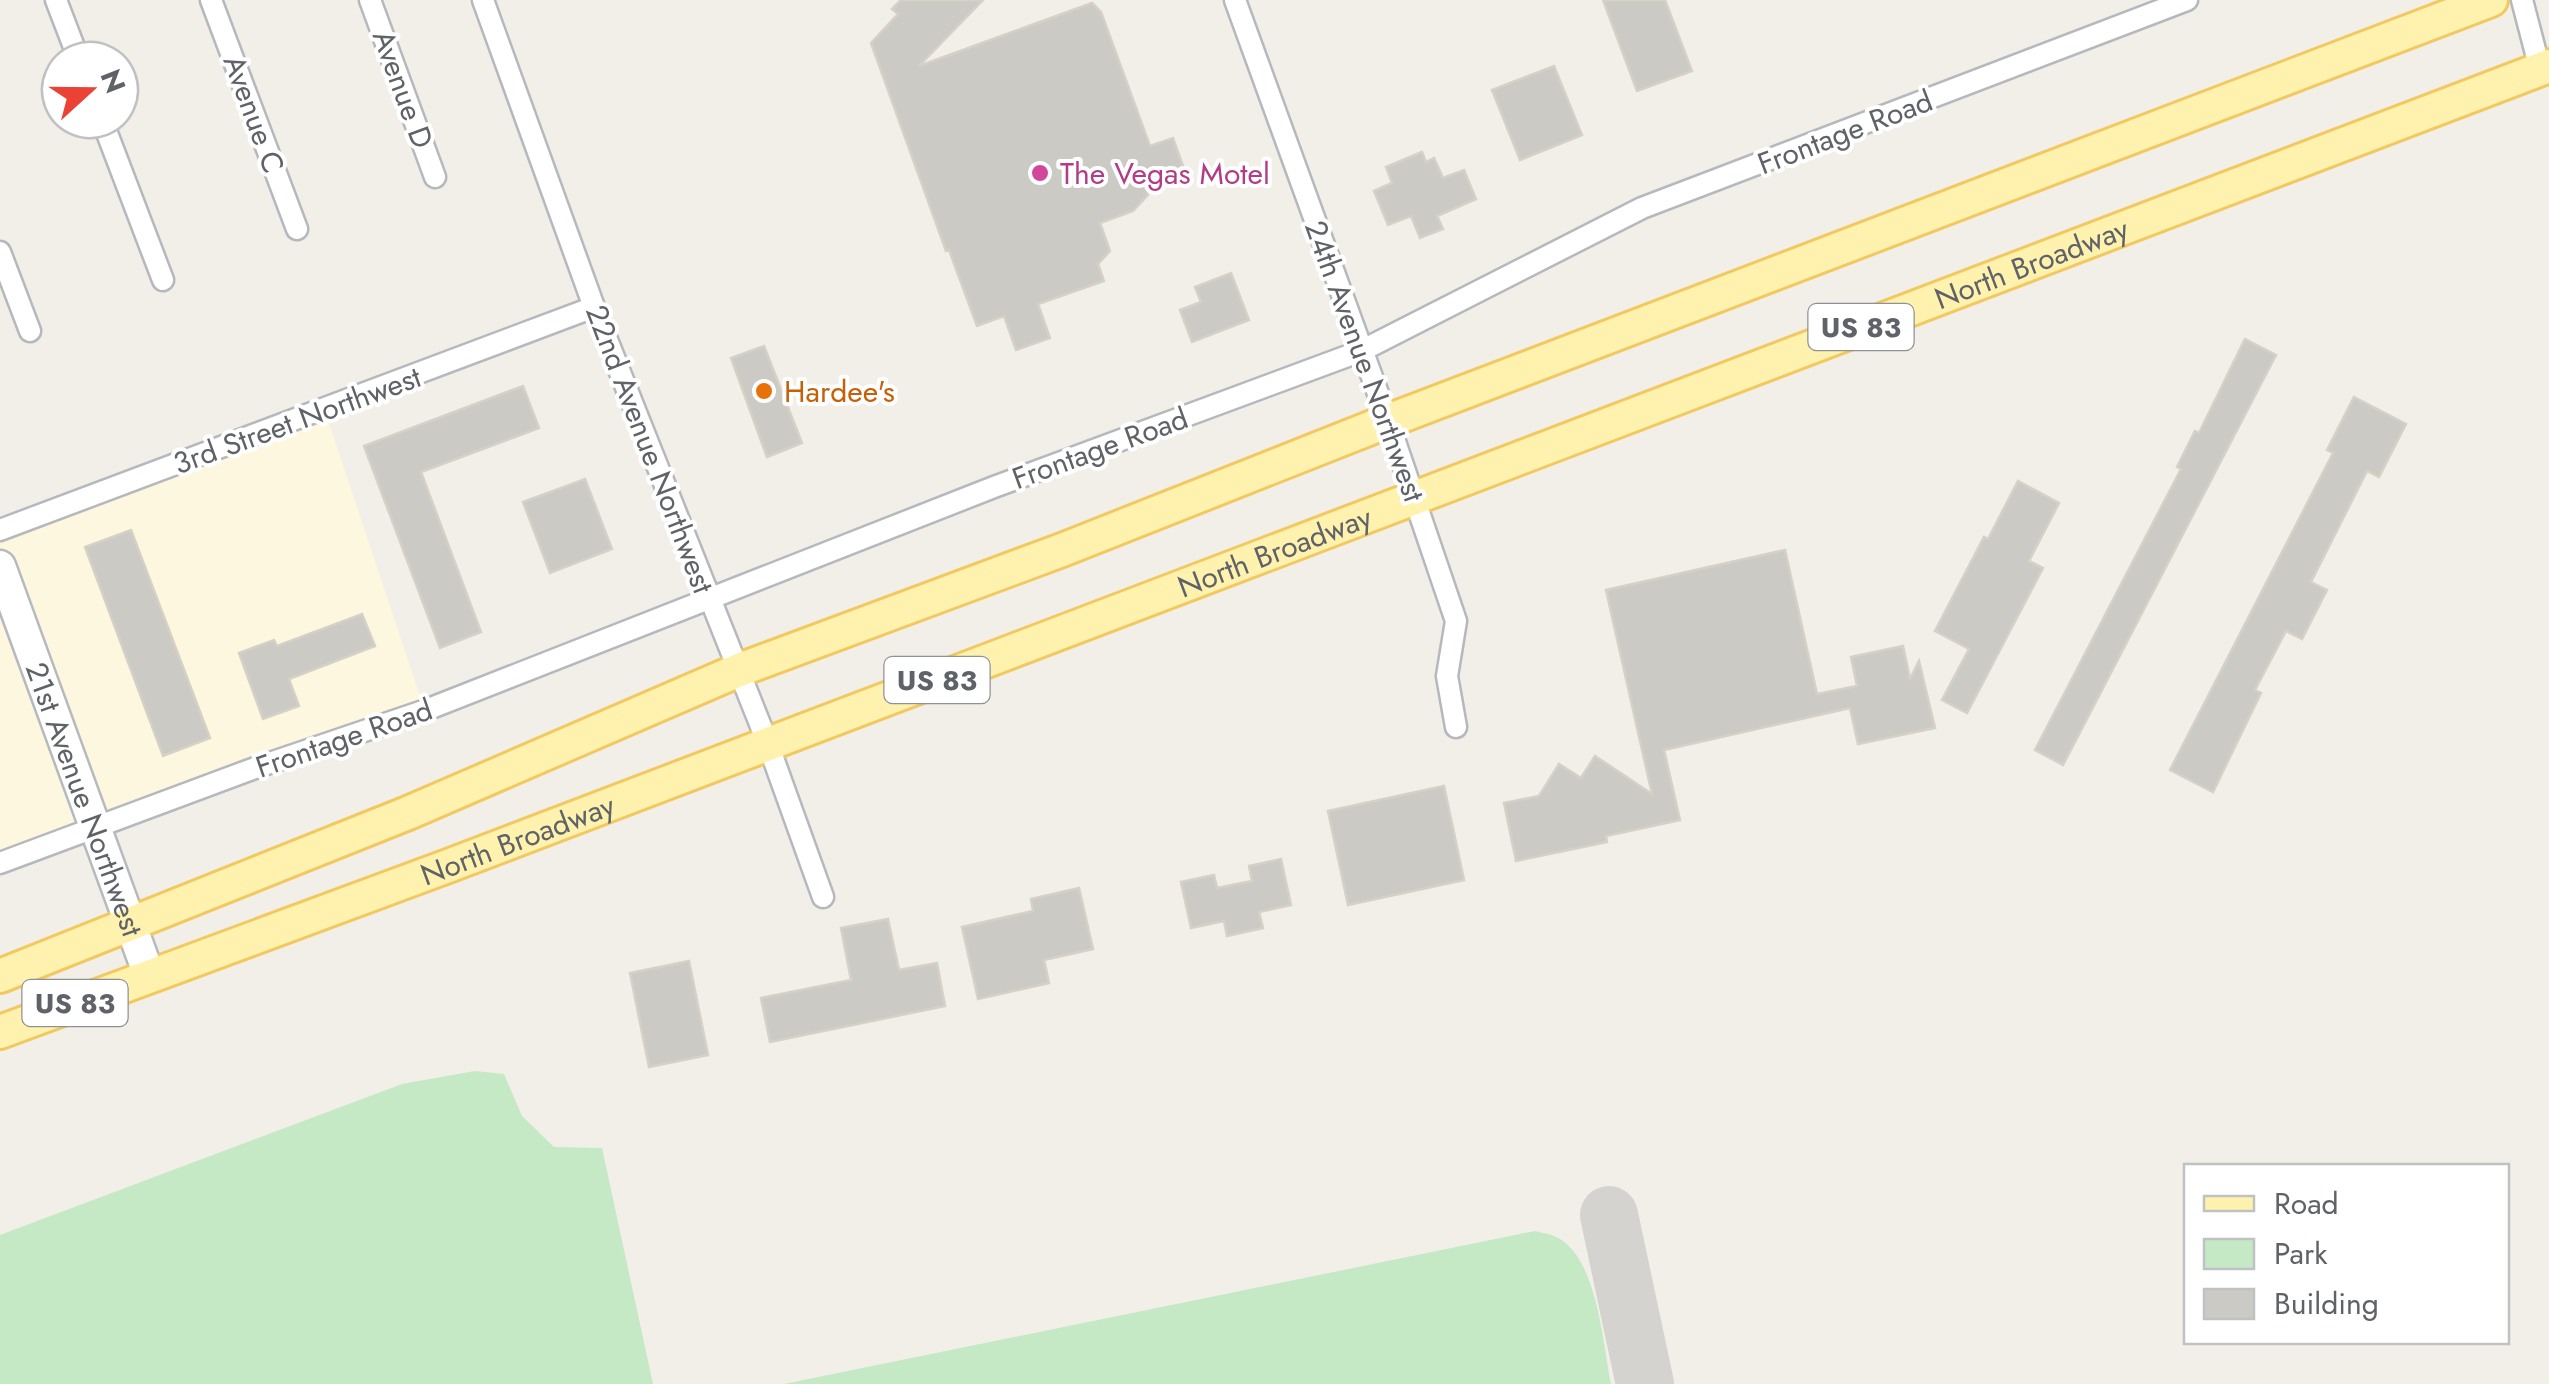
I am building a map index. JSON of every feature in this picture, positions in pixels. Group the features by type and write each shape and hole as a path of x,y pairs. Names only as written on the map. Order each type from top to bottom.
{"main road":[{"name":"US 83","path":"0,976 408,813 739,670 1062,550 1388,420 2491,0"},
{"name":"North Broadway","path":"0,1032 2544,68"}],"street":[{"path":"56,0 71,40"},
{"name":"Avenue C","path":"212,0 296,229"},
{"name":"Avenue D","path":"370,0 435,177"},
{"name":"22nd Avenue Northwest","path":"483,0 594,307 768,744 823,897"},
{"name":"24th Avenue Northwest","path":"1235,0 1388,420 1456,621 1448,676 1456,728"},
{"name":"Frontage Road","path":"0,863 426,710 994,487 1362,351 1642,208 2186,0"},
{"path":"2522,0 2544,68"},
{"path":"110,140 163,280"},
{"path":"0,252 30,331"},
{"name":"3rd Street Northwest","path":"0,530 594,307"},
{"name":"21st Avenue Northwest","path":"0,566 149,975"}],"shaded area":[{"path":"325,411 422,702 0,859 0,530"}],"green space":[{"path":"475,1071 504,1074 522,1116 554,1147 602,1148 653,1384 0,1384 0,1235 402,1084"},
{"path":"1535,1231 1558,1238 1582,1264 1596,1304 1611,1384 784,1384"}],"building":[{"name":"The Vegas Motel","path":"901,0 983,0 919,66 1092,3 1101,12 1150,146 1173,138 1183,166 1143,180 1148,195 1133,211 1100,223 1110,251 1098,264 1104,281 1038,304 1050,338 1016,350 1004,316 977,326 871,43 898,14 892,9"},
{"path":"1603,0 1665,0 1692,71 1637,91"},
{"path":"1554,66 1582,135 1520,160 1492,90"},
{"path":"1422,152 1426,162 1434,158 1443,178 1464,170 1476,199 1437,216 1443,229 1420,238 1411,216 1388,225 1374,191 1392,183 1386,167"},
{"path":"1231,273 1249,320 1192,342 1180,310 1201,302 1195,287"},
{"path":"2245,339 2276,355 2063,765 2035,750"},
{"path":"764,346 802,443 767,457 731,358"},
{"path":"523,386 539,428 421,472 481,632 440,648 364,446"},
{"path":"2354,397 2406,424 2379,477 2367,471 2311,582 2327,590 2302,639 2286,631 2255,690 2261,693 2213,792 2170,770 2333,453 2327,450"},
{"path":"585,479 612,549 550,573 523,502"},
{"path":"2018,481 2059,503 2029,561 2043,568 1967,713 1942,700 1969,649 1935,631"},
{"path":"131,530 210,738 163,756 85,547"},
{"path":"1785,550 1817,694 1857,686 1851,657 1903,646 1910,679 1919,661 1935,728 1858,744 1850,708 1664,750 1680,820 1606,836 1607,842 1516,861 1504,803 1539,796 1559,764 1581,778 1595,756 1652,794 1606,590"},
{"path":"362,614 375,646 289,679 299,706 263,719 239,653 274,640 277,646"},
{"path":"1444,786 1464,880 1348,905 1328,811"},
{"path":"1281,859 1291,905 1259,912 1263,928 1227,936 1224,921 1191,928 1181,882 1214,875 1217,888 1252,881 1249,866"},
{"path":"1079,888 1093,949 1044,960 1049,983 978,999 962,927 1033,911 1031,899"},
{"path":"888,919 899,970 937,963 945,1006 770,1042 761,998 851,980 841,928"},
{"path":"689,961 708,1055 649,1067 630,973"}],"taxiway":[{"path":"1609,1215 1645,1384"}],"place":[{"name":"The Vegas Motel","path":"1040,173"},
{"name":"Hardee's","path":"764,391"}]}
